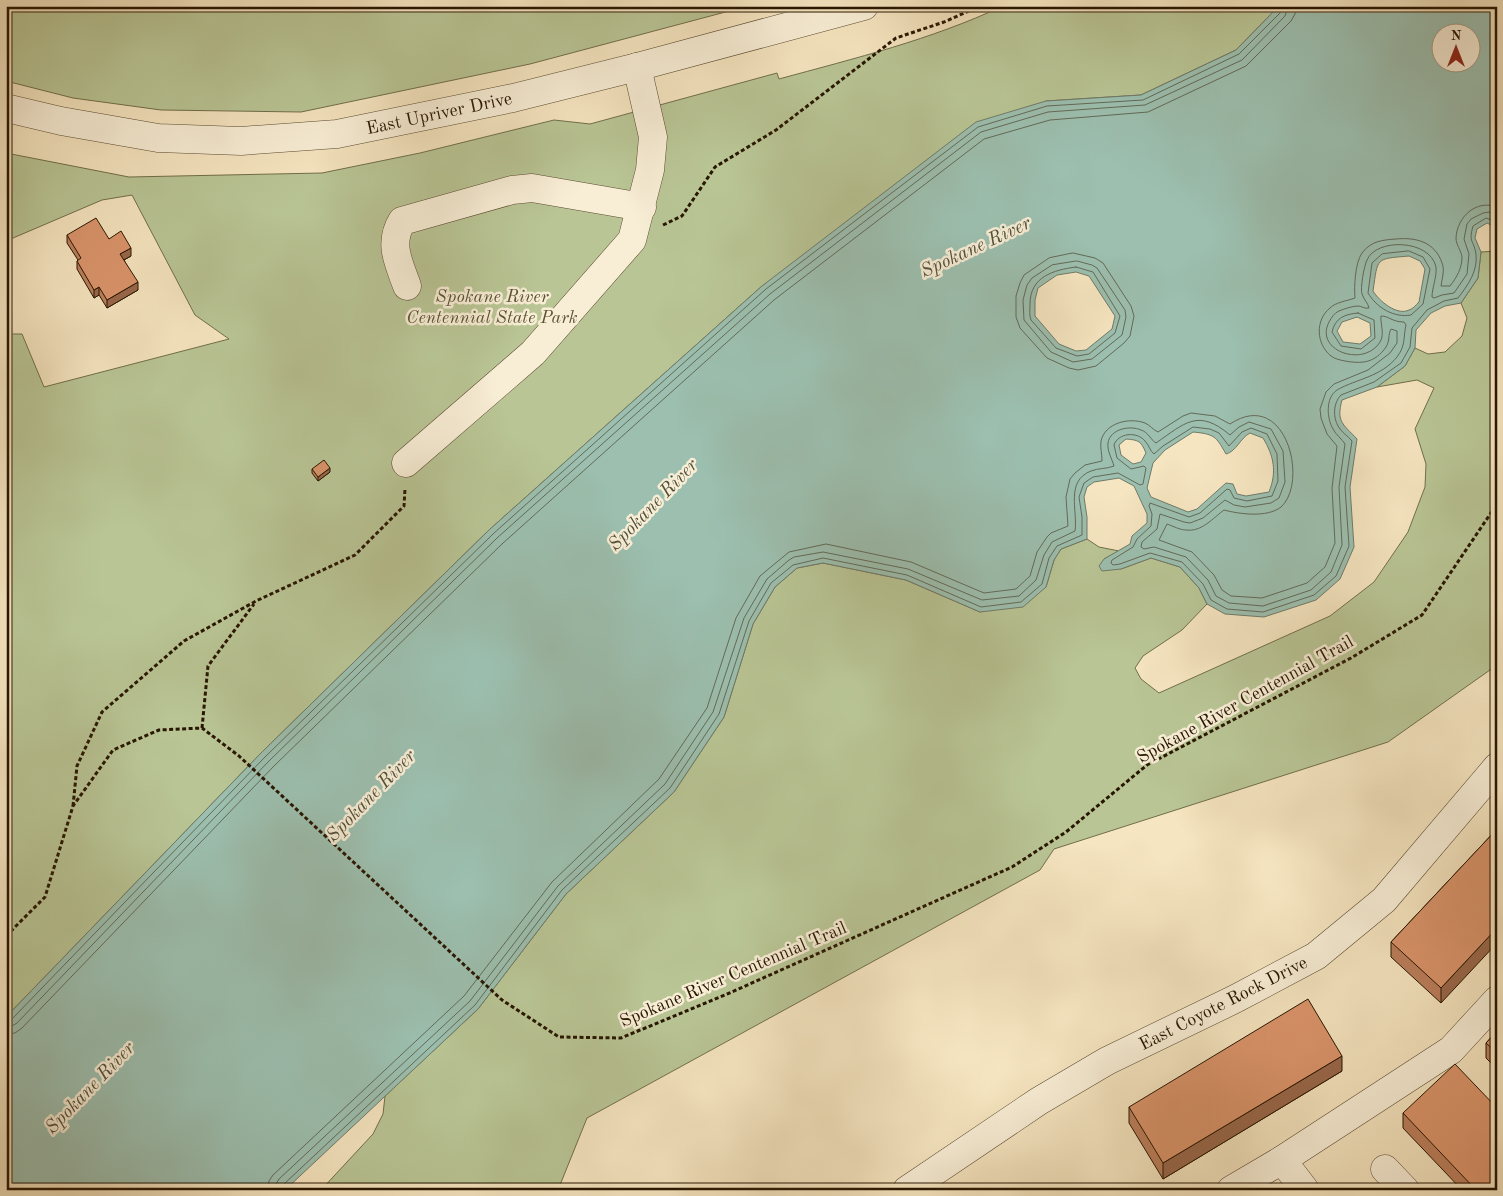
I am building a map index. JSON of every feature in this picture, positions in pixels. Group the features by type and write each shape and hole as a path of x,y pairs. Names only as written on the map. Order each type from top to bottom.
{"street":[{"name":"East Upriver Drive","path":"6,108 61,121 158,138 241,141 337,134 513,98 864,6"},
{"path":"406,463 533,353 632,240 650,170 653,137 637,67"},
{"path":"407,286 395,251 396,230 402,221 512,190 532,188 642,207"},
{"name":"East Coyote Rock Drive","path":"907,1190 1039,1101 1107,1061 1316,956 1384,900 1497,767"},
{"path":"1231,1190 1282,1160 1451,1050 1497,1000"},
{"path":"1282,1160 1305,1190"},
{"path":"1385,1169 1405,1190"}],"path":[{"path":"632,240 682,216 716,167 776,130 896,38 944,22 980,6"},
{"path":"6,936 45,897 73,806 77,766 102,712 184,641 256,601 355,555 404,506 406,463"},
{"name":"Spokane River Centennial Trail","path":"202,728 239,756 502,1000 559,1037 621,1038 725,995 1012,867 1066,832 1147,765 1351,658 1422,615 1497,504"},
{"path":"73,806 113,750 159,730 202,728 208,666 256,601"}],"green space":[{"path":"6,6 748,6 530,64 301,112 161,110 73,98 6,81"},
{"name":"Spokane River Centennial State Park","path":"1003,6 1279,6 1236,50 1141,95 1046,101 762,286 489,530 261,753 6,1017 6,334 22,334 44,387 229,339 195,315 132,195 102,200 6,241 6,153 129,177 322,173 420,153 554,120 590,124 777,73 779,79 920,39"},
{"path":"1497,251 1497,665 1388,742 1054,849 1040,870 587,1118 558,1190 321,1190 373,1134 383,1114 385,1096 478,1009 566,894 674,792 724,717 753,624 775,587 797,568 823,563 906,580 980,612 1046,587 1054,560 1061,549 1087,539 1099,547 1119,551 1104,559 1121,569 1151,558 1180,567 1199,588 1207,604 1182,630 1143,656 1135,668 1141,679 1159,693 1330,616 1374,582 1408,532 1425,487 1426,464 1415,429 1434,388 1417,380 1377,387 1405,366 1415,348 1428,354 1445,352 1462,336 1467,318 1461,303 1478,278 1481,252"}],"water":[{"name":"Spokane River","path":"1279,6 1497,6 1497,228 1487,223 1477,229 1475,238 1481,252 1478,278 1461,303 1445,306 1431,313 1416,330 1415,348 1405,366 1377,387 1342,400 1340,418 1357,439 1350,487 1354,547 1340,579 1316,600 1264,617 1225,614 1207,604 1199,588 1180,567 1151,558 1121,569 1102,571 1099,566 1104,559 1130,544 1132,536 1147,523 1147,514 1134,486 1119,478 1094,482 1087,487 1084,497 1087,517 1087,539 1061,549 1054,560 1046,587 1023,607 980,612 906,580 823,563 797,568 775,587 753,624 724,717 674,792 566,894 478,1009 285,1190 6,1190 6,1017 261,753 489,530 762,286 976,122 1046,101 1141,95 1236,50","holes":["1409,256 1420,261 1425,269 1419,302 1410,309 1399,311 1384,303 1373,291 1376,272 1380,262 1384,259","1076,272 1089,276 1115,316 1112,329 1086,350 1076,351 1059,344 1035,316 1035,300 1038,288 1057,275","1357,317 1370,323 1371,336 1360,344 1343,342 1337,331 1342,322","1193,432 1214,437 1226,454 1233,450 1250,433 1263,438 1272,458 1274,471 1269,492 1246,496 1237,494 1233,484 1226,483 1197,509 1188,512 1151,497 1147,488 1153,463 1165,450","1126,439 1134,440 1143,446 1146,453 1141,462 1133,464 1121,455 1119,445"]}],"building":[{"path":"96,218 109,239 121,231 131,248 120,254 138,282 107,300 99,287 94,290 77,261 81,258 67,235"},
{"path":"324,460 330,468 318,477 312,469"},
{"path":"1497,829 1497,928 1441,988 1391,942"},
{"path":"1308,999 1342,1056 1163,1163 1129,1107"},
{"path":"1497,1031 1497,1053 1486,1043"},
{"path":"1455,1064 1497,1108 1497,1190 1476,1190 1403,1113"}]}
